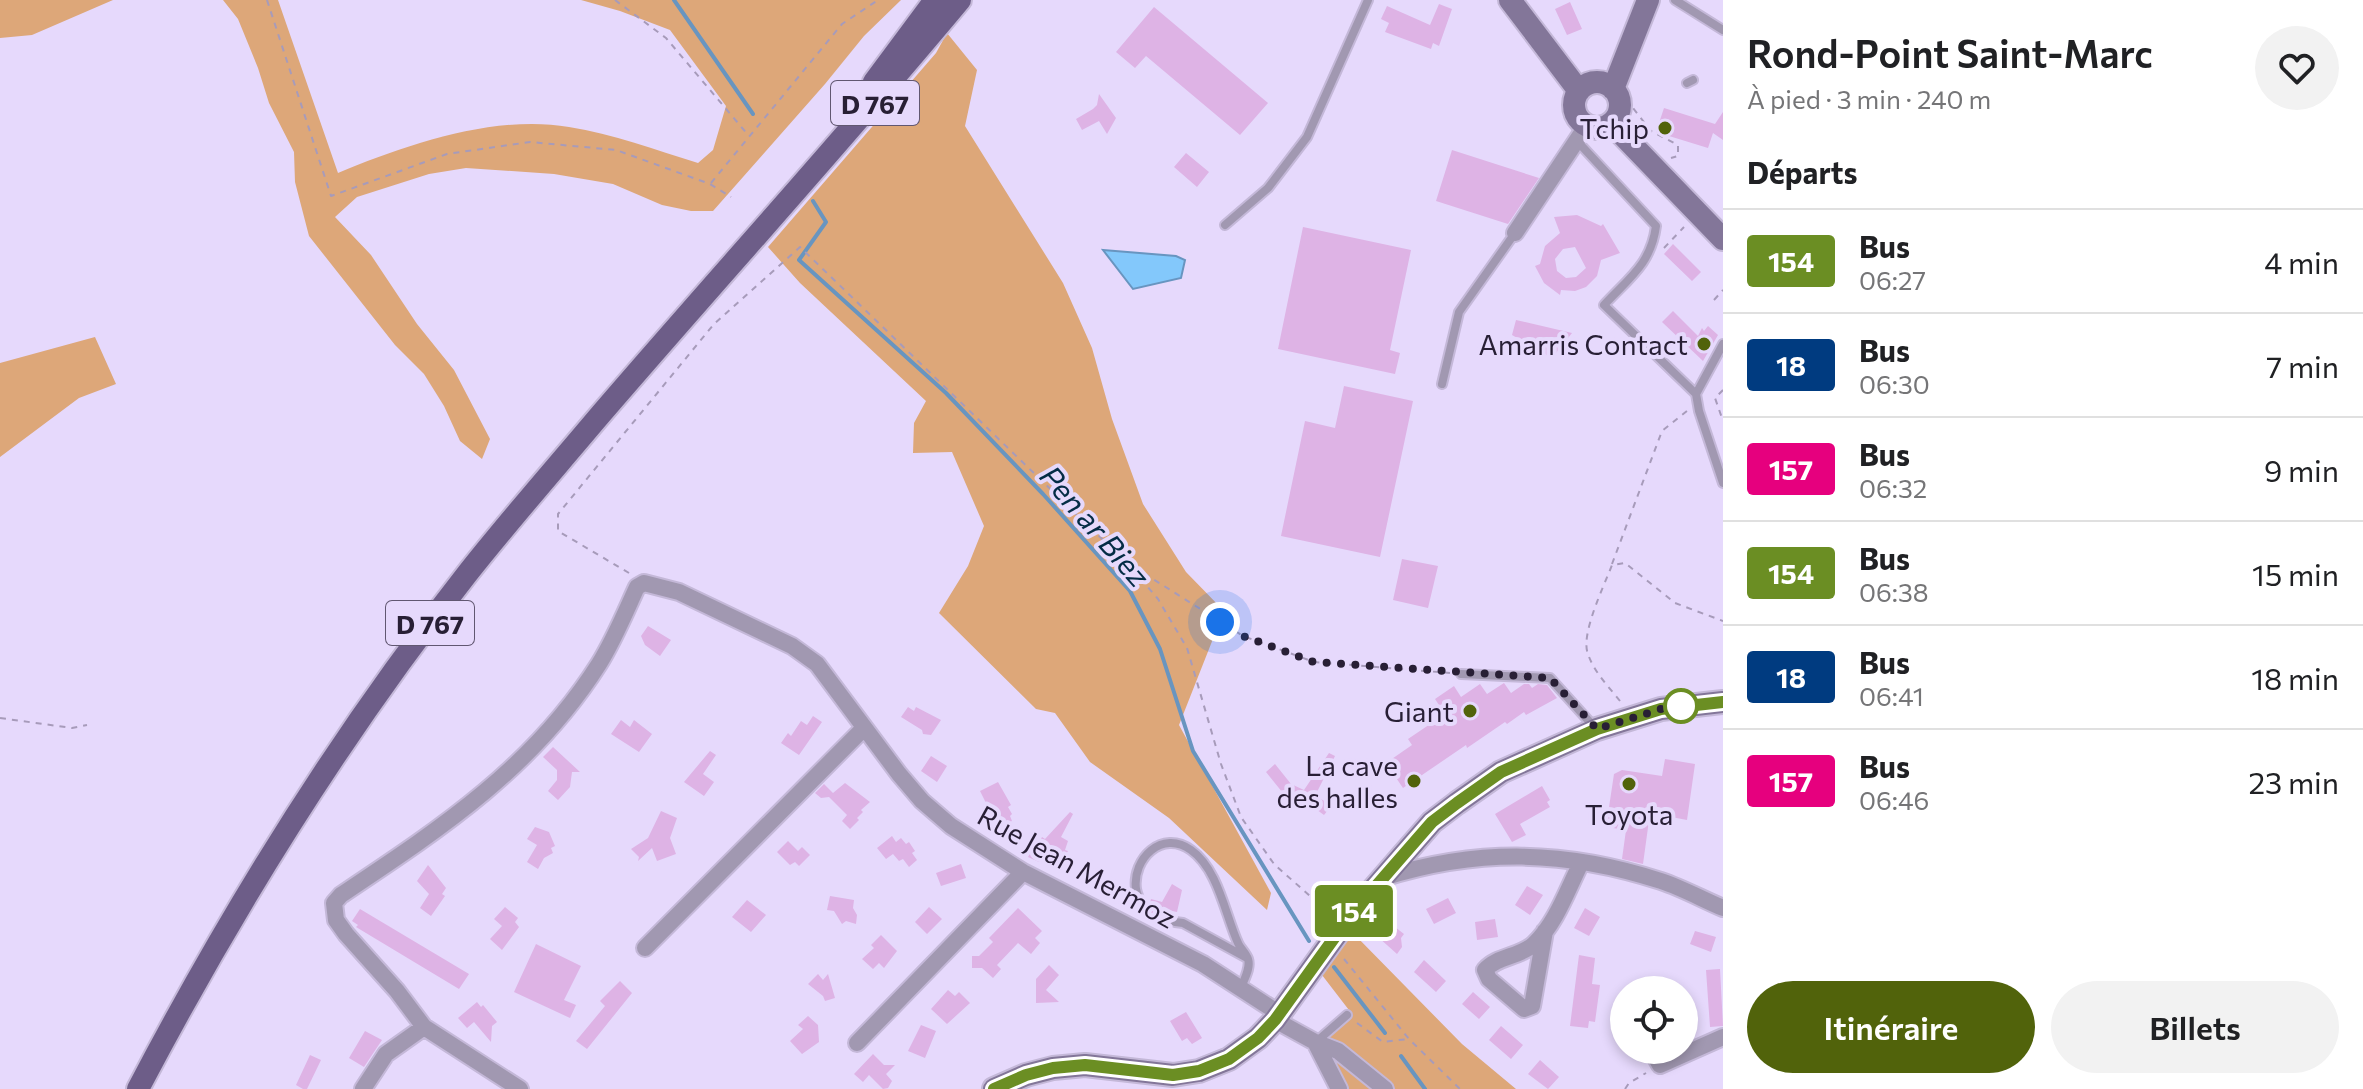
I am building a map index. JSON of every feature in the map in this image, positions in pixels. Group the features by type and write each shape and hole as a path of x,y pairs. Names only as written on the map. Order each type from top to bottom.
{"main road":[{"name":"D 767","path":"786,203 935,0"},
{"name":"D 767","path":"138,1089 255,880 300,809 412,646 467,573 872,107 960,0"},
{"path":"1510,0 1579,91"},
{"path":"1615,83 1591,83 1579,91 1574,106 1582,133 1611,123 1619,110 1615,83 1648,0"},
{"path":"1611,123 1723,239"},
{"path":"994,1089 1026,1075 1085,1065 1159,1075 1199,1071 1243,1051 1278,1017 1341,926 1432,822 1501,772 1597,729 1661,709 1723,702"}],"street":[{"path":"1515,233 1582,133"},
{"path":"520,1089 424,1027 397,991 346,934 336,920 334,903 341,895 468,808 531,750 568,708 600,662 637,587 644,583"},
{"name":"Rue Jean Mermoz","path":"644,583 679,592 792,646 817,664 922,801 951,826 1023,872 1203,964 1315,1042 1338,1051 1385,1089"},
{"path":"645,948 864,728"},
{"path":"1382,879 1466,859 1504,856 1553,858 1662,882 1723,908"},
{"path":"1545,931 1522,952 1491,964 1485,970 1489,979 1524,1009 1532,1006 1545,931 1581,863"},
{"path":"857,1043 1023,872"},
{"path":"363,1089 386,1054 424,1027"},
{"path":"1698,1046 1723,1037"},
{"path":"1315,1042 1339,1089"}],"lane":[{"path":"1225,225 1268,188 1307,137 1368,0"},
{"path":"1675,0 1723,30"},
{"path":"1582,133 1656,226 1648,258 1604,305 1697,399 1723,483"},
{"path":"1442,384 1459,312 1515,233"},
{"path":"1697,399 1723,344"},
{"path":"1461,674 1550,678 1597,729"},
{"path":"1143,907 1136,889 1138,871 1145,856 1153,847 1163,843 1190,848 1213,880 1238,944 1248,958 1249,968 1241,989"},
{"path":"1175,922 1183,923 1248,958"},
{"path":"1315,1042 1347,1015"}],"path":[{"path":"267,0 331,196 447,154 530,142 616,150 710,184 731,197"},
{"path":"615,0 666,38 749,137"},
{"path":"710,184 842,24 878,0"},
{"path":"1615,83 1627,87 1629,103 1651,131 1678,145 1678,156"},
{"path":"1648,258 1664,248 1699,212"},
{"path":"644,583 558,531 558,514 714,324 800,247 1129,565 1158,599 1187,648 1221,764 1241,817 1274,864 1331,915"},
{"path":"1714,300 1723,290"},
{"path":"1723,390 1715,398 1723,421"},
{"path":"1633,718 1604,683 1587,654 1585,640 1662,431 1697,399"},
{"path":"1612,565 1625,563 1675,603 1723,621"},
{"path":"1129,565 1243,636 1314,662 1461,674"},
{"path":"0,718 72,728 87,725"},
{"path":"1336,950 1409,1039 1460,1089"},
{"path":"1347,1015 1383,1042 1409,1039"},
{"path":"1625,1089 1653,1064"}],"shaded area":[{"path":"0,0 113,0 32,35 0,38"},
{"path":"223,0 278,0 338,173 392,152 451,135 481,128 541,124 585,130 698,163 713,150 726,106 670,30 581,0 901,0 864,36 713,211 691,211 662,205 613,184 554,174 466,168 429,174 357,197 335,217 371,255 417,324 454,370 490,439 482,459 460,441 444,406 424,374 395,345 309,236 295,182 294,152 269,103 238,19"},
{"path":"947,33 977,70 965,126 1063,283 1092,348 1112,419 1143,504 1186,572 1224,611 1179,725 1271,893 1267,910 1169,818 1090,762 1055,713 1036,709 939,613 968,566 984,526 952,452 913,453 914,423 926,401 800,283 768,247 936,53"},
{"path":"95,337 116,384 79,398 0,457 0,363"},
{"path":"1353,933 1462,1044 1516,1089 1346,1089 1332,1059 1328,1037 1352,1014 1322,975"}],"water":[{"path":"1103,250 1176,256 1185,260 1181,278 1133,289"}],"building":[{"path":"1570,2 1582,29 1567,35 1555,9"},
{"path":"1439,4 1452,9 1439,46 1433,43 1431,49 1385,32 1389,23 1381,19 1387,6 1430,25"},
{"path":"1154,7 1268,103 1240,135 1146,56 1135,68 1116,52"},
{"path":"1099,94 1116,118 1107,134 1099,121 1082,130 1076,119 1097,105"},
{"path":"1664,108 1715,124 1723,112 1723,140 1713,133 1708,148 1656,132"},
{"path":"1452,150 1539,178 1508,224 1436,201"},
{"path":"1186,153 1209,172 1197,187 1174,167"},
{"path":"1577,215 1601,226 1603,224 1620,253 1601,260 1597,276 1586,287 1575,291 1561,290 1560,295 1544,283 1535,266 1540,264 1545,246 1560,233 1554,217","holes":["1575,247 1586,268 1576,277 1566,278 1557,271 1555,259 1563,249"]},
{"path":"1303,227 1411,250 1390,350 1400,353 1395,374 1278,349"},
{"path":"1673,244 1701,272 1692,281 1664,254"},
{"path":"1673,311 1698,336 1702,328 1704,331 1708,326 1718,335 1703,361 1662,322"},
{"path":"1516,320 1572,333 1552,358 1512,335"},
{"path":"1344,386 1413,401 1380,557 1281,536 1305,421 1335,428"},
{"path":"1402,559 1438,566 1428,608 1393,600"},
{"path":"648,626 671,640 660,656 645,645 641,636"},
{"path":"1504,683 1511,693 1524,684 1532,688 1538,684 1547,685 1557,698 1526,715 1524,712 1507,724 1505,722 1403,788 1386,763 1412,745 1408,739 1445,714 1435,699 1454,686 1461,697 1480,684 1487,694"},
{"path":"908,707 914,711 916,707 941,720 931,735 923,734 922,730 901,717"},
{"path":"813,716 822,722 799,755 781,743 788,733 791,736 801,721 807,725"},
{"path":"621,720 630,727 634,720 652,734 639,752 611,734"},
{"path":"553,747 580,772 572,772 570,787 558,800 548,791 557,780 557,770 543,757"},
{"path":"710,751 716,755 703,774 714,782 704,796 684,782"},
{"path":"1329,753 1335,756 1315,796 1332,805 1324,815 1302,799 1295,808 1266,772 1275,764 1291,784 1304,790"},
{"path":"931,756 947,766 937,782 921,771"},
{"path":"1665,759 1695,764 1687,820 1650,813 1643,864 1622,859 1626,830 1606,827 1614,774 1622,770 1662,776"},
{"path":"998,782 1011,805 1008,807 1012,814 1012,821 1002,826 999,821 996,823 980,791"},
{"path":"845,783 870,802 861,810 859,820 850,829 842,821 847,815 829,797 821,798 815,793 824,784 833,793"},
{"path":"1542,786 1550,800 1547,802 1550,807 1520,824 1526,835 1512,842 1495,814"},
{"path":"661,811 677,818 670,838 676,854 657,861 652,848 638,861 639,857 631,849 648,838"},
{"path":"1070,812 1073,814 1061,837 1068,841 1065,850 1068,851 1058,869 1028,857 1042,837 1045,839"},
{"path":"535,827 549,832 555,846 551,848 553,853 544,858 538,869 527,862 537,845 527,839"},
{"path":"892,836 896,842 901,838 906,844 909,842 915,851 912,853 917,860 909,867 903,859 899,861 893,854 886,859 877,848"},
{"path":"788,841 798,851 802,847 810,855 799,866 795,862 790,865 777,852"},
{"path":"961,864 966,878 941,886 936,873"},
{"path":"428,865 446,888 442,894 445,896 431,916 420,908 429,894 417,881"},
{"path":"1172,884 1182,890 1177,912 1162,909 1160,915 1148,912 1151,899 1162,902"},
{"path":"1527,886 1543,895 1530,915 1515,905"},
{"path":"830,896 854,900 856,924 846,921 842,924 834,911 827,910"},
{"path":"1448,898 1456,913 1434,924 1426,909"},
{"path":"747,900 766,915 751,932 732,917"},
{"path":"505,907 518,918 515,922 519,927 502,950 490,939 502,926 494,919"},
{"path":"929,907 942,919 927,934 915,922"},
{"path":"1018,908 1042,931 1035,938 1040,943 1031,954 1018,943 997,965 1001,969 993,978 982,968 972,968 972,956 979,956 993,942 989,938"},
{"path":"1585,908 1600,917 1589,936 1574,928"},
{"path":"360,909 469,974 459,989 356,927 358,925 352,921"},
{"path":"1495,919 1498,937 1477,940 1475,922"},
{"path":"1388,925 1404,934 1402,947 1397,954 1378,937"},
{"path":"1695,931 1716,937 1711,952 1690,944"},
{"path":"881,935 897,951 884,968 879,963 873,969 862,959 874,948 871,945"},
{"path":"536,944 581,966 564,1000 576,1005 570,1018 514,992"},
{"path":"1579,955 1595,958 1592,984 1600,985 1595,1022 1589,1021 1588,1028 1570,1026"},
{"path":"1424,960 1446,981 1436,992 1414,972"},
{"path":"1049,965 1059,975 1046,990 1059,1002 1036,1003 1036,979"},
{"path":"1720,969 1723,1026 1710,1027 1706,970"},
{"path":"818,974 823,980 828,974 835,998 825,1001 808,984"},
{"path":"620,981 632,993 587,1049 576,1041 605,1006 600,1001"},
{"path":"948,990 955,996 959,992 970,1003 947,1024 931,1009"},
{"path":"1473,992 1490,1007 1479,1019 1462,1004"},
{"path":"477,1002 497,1022 492,1026 491,1042 474,1022 467,1028 458,1018"},
{"path":"1186,1012 1202,1038 1192,1044 1187,1038 1182,1041 1170,1021"},
{"path":"808,1016 818,1025 819,1042 802,1054 790,1041 803,1029 798,1025"},
{"path":"921,1025 936,1031 925,1058 908,1051"},
{"path":"1501,1026 1523,1045 1511,1059 1489,1040"},
{"path":"365,1031 382,1040 364,1067 349,1058"},
{"path":"873,1054 884,1065 895,1065 886,1074 892,1081 888,1088 883,1089 869,1075 863,1082 854,1074"},
{"path":"310,1055 321,1060 307,1089 303,1089 296,1085"},
{"path":"1540,1060 1559,1077 1548,1089 1528,1074"}],"waterway":[{"name":"Pen ar Biez","path":"674,0 753,114"},
{"name":"Pen ar Biez","path":"813,201 826,222 799,260 946,393 1130,591 1160,649 1193,751 1309,941"},
{"name":"Pen ar Biez","path":"1334,967 1385,1033"},
{"name":"Pen ar Biez","path":"1401,1056 1425,1089"}],"bus line":[{"name":"154","path":"994,1089 1026,1075 1053,1068 1085,1065 1173,1075 1199,1071 1229,1059 1243,1051 1275,1020 1341,926 1432,822 1457,803 1501,772 1597,729 1661,709 1723,702"}],"place":[{"name":"Tchip","path":"1665,128"},
{"name":"Amarris Contact","path":"1704,344"},
{"name":"Giant","path":"1470,711"},
{"name":"La cave des halles","path":"1414,781"},
{"name":"Toyota","path":"1629,784"}],"route":[{"path":"1220,622 1243,636 1314,662 1550,678 1597,729 1681,706"}]}
